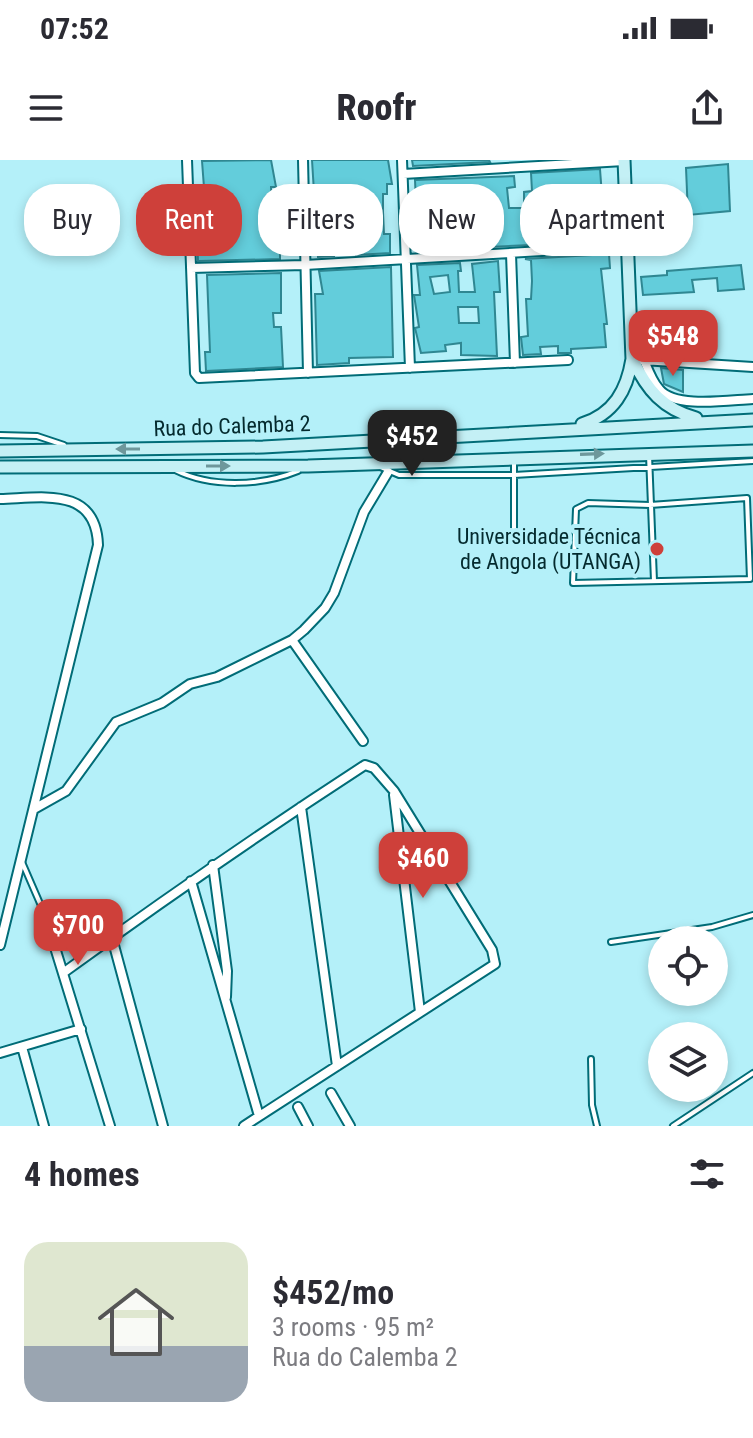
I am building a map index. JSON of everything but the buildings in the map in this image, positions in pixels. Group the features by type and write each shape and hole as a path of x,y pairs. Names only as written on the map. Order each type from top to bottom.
{"main road":[{"path":"624,161 625,184"},
{"path":"628,256 638,360 644,382 659,401 681,413 707,420"},
{"path":"563,429 588,422 614,404 626,388 638,360"},
{"name":"Rua do Calemba 2","path":"0,451 263,447 707,420 753,420"},
{"path":"514,431 503,436 498,445 504,453 514,457"},
{"name":"Rua do Calemba 2","path":"0,467 308,466 753,451"}],"street":[{"path":"187,160 196,375 205,379 568,360"},
{"path":"303,160 308,373"},
{"path":"402,160 410,368"},
{"path":"403,174 515,164 624,161"},
{"path":"191,268 520,253"},
{"path":"511,254 515,363"},
{"path":"638,360 753,367"},
{"path":"638,360 660,391 669,397 683,401 753,399"},
{"path":"34,810 66,791 116,722 162,703 190,684 217,677 292,640 329,603 364,512 388,472"},
{"path":"0,499 70,500 86,511 97,532 97,556 0,945"},
{"path":"292,640 363,741"},
{"path":"63,973 213,865 365,765 374,768 394,791 495,964 253,1122 226,998 215,973 191,881"},
{"path":"394,791 420,1012"},
{"path":"301,807 337,1066"},
{"path":"213,865 227,971 226,998"},
{"path":"45,915 110,1126"},
{"path":"112,938 163,1126"},
{"path":"0,1053 81,1029"},
{"path":"22,1047 44,1126"},
{"path":"331,1093 350,1126"},
{"path":"298,1107 308,1126"}],"lane":[{"path":"0,435 37,436 77,450"},
{"path":"649,453 654,581"},
{"path":"514,457 514,530"},
{"path":"373,462 388,472 514,475 753,461"},
{"path":"747,498 750,579 573,583 576,509 588,503 650,505 747,498"},
{"path":"20,858 45,915"},
{"path":"611,942 681,933 753,915"},
{"path":"591,1059 592,1105 597,1126"},
{"path":"673,1126 753,1073"}],"place":[{"name":"Universidade Técnica de Angola (UTANGA)","path":"657,549"}]}
